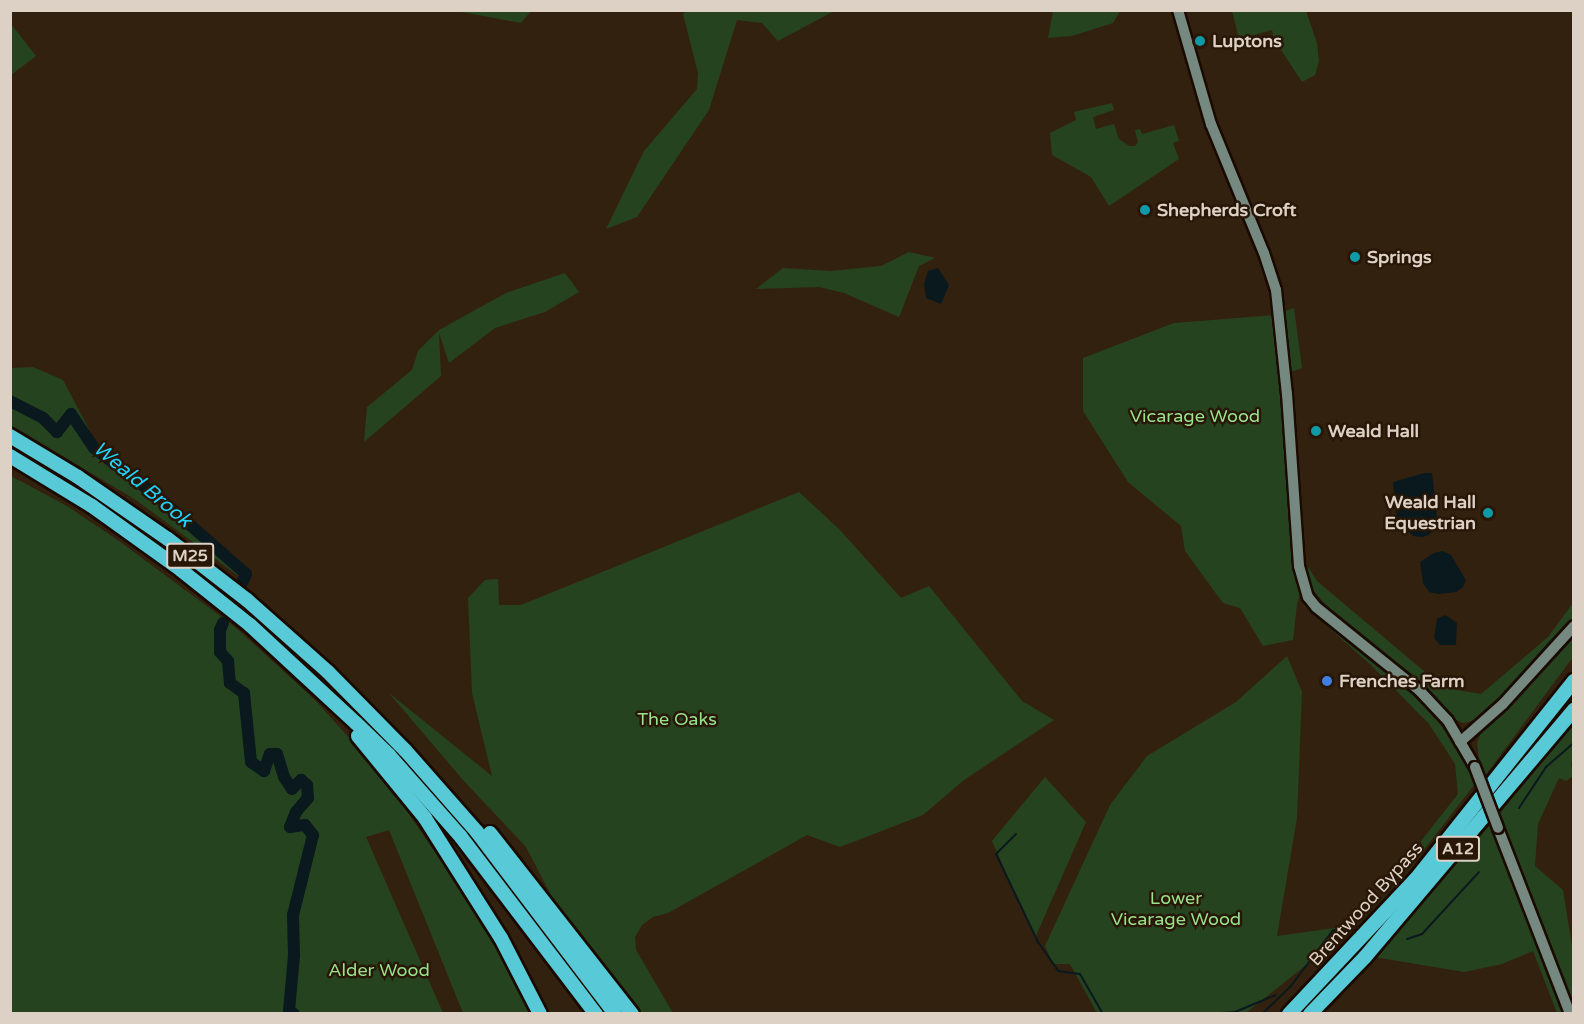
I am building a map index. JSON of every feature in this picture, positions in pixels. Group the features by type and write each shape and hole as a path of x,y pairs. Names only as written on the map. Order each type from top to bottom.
{"highway":[{"name":"M25","path":"10,436 108,497 203,566 281,629 353,696 405,750 477,832 615,1014"},
{"name":"M25","path":"10,456 92,506 174,564 250,625 343,711 389,755 461,837 596,1014"},
{"name":"Brentwood Bypass","path":"1290,1012 1415,880 1574,681"},
{"name":"M25","path":"353,696 390,723 459,796 632,1014"},
{"name":"Brentwood Bypass","path":"1310,1014 1386,932 1574,710"},
{"name":"M25","path":"343,711 355,733 425,818 501,938 540,1014"},
{"name":"M25","path":"581,968 626,1014"}],"street":[{"path":"1178,10 1211,124 1264,253 1276,290 1287,394 1299,566 1308,597 1316,607 1419,690 1448,721 1475,767 1570,1014"},
{"path":"1460,742 1503,704 1574,626"}],"green space":[{"path":"531,10 521,23 457,11"},
{"path":"1053,10 1120,11 1113,23 1072,36 1048,38"},
{"path":"687,11 834,11 778,41 762,23 737,20 709,110 637,217 606,229 644,151 697,89 698,73 683,14"},
{"path":"1232,11 1306,11 1317,43 1319,61 1315,75 1302,82 1274,39 1272,30 1239,39"},
{"path":"11,24 36,56 11,75"},
{"path":"1112,103 1114,110 1093,117 1096,129 1114,124 1119,139 1129,146 1135,146 1138,142 1135,130 1140,129 1142,134 1174,125 1179,141 1173,143 1179,159 1109,206 1091,177 1052,155 1050,133 1076,120 1074,112"},
{"path":"909,252 935,258 919,266 899,317 844,293 819,287 756,289 783,268 831,271 881,266"},
{"path":"565,273 579,292 545,312 495,328 449,363 439,333 441,376 364,442 367,407 412,370 418,351 439,330 506,293"},
{"name":"Vicarage Wood","path":"1294,308 1302,368 1285,374 1304,583 1297,604 1293,640 1263,646 1240,608 1223,603 1185,551 1181,526 1128,482 1083,411 1083,358 1174,323 1274,315"},
{"path":"33,367 63,380 101,452 169,503 236,563 241,578 136,500 11,425 11,368"},
{"name":"Alder Wood","path":"11,476 67,506 119,541 235,627 315,700 404,799 402,804 481,919 517,979 529,1013 463,1013 389,830 366,837 443,1013 11,1014"},
{"name":"The Oaks","path":"799,492 840,530 901,598 929,586 1022,701 1054,720 964,780 923,815 840,847 807,835 668,913 653,917 642,925 635,937 636,950 673,1013 643,1014 581,941 553,899 526,847 463,780 389,693 492,776 472,693 468,598 485,580 498,579 499,605 521,605"},
{"path":"1308,567 1317,581 1444,688 1481,694 1548,637 1573,603 1573,620 1545,655 1481,719 1463,723 1454,719 1414,677 1330,610 1312,589 1307,576"},
{"path":"1305,596 1414,692 1448,728 1465,759 1474,785 1423,851 1421,841 1458,794 1455,764 1429,724 1371,665 1304,606"},
{"path":"1573,637 1573,657 1485,776 1479,760 1477,743 1481,732 1518,699"},
{"name":"Lower Vicarage Wood","path":"1287,656 1302,692 1297,818 1277,936 1356,925 1246,1013 1097,1013 1070,964 1053,964 1045,946 1110,805 1147,756 1236,702"},
{"path":"1573,721 1573,760 1571,763 1573,776 1566,781 1559,778 1538,824 1535,866 1563,890 1573,952 1573,1007 1500,813"},
{"path":"1045,777 1086,822 1035,938 992,841"},
{"path":"1491,824 1537,937 1563,1013 1557,1013 1533,951 1502,964 1464,972 1374,957"}],"shaded area":[{"path":"938,268 949,285 941,304 926,298 924,284 928,271"},
{"path":"1432,473 1437,516 1435,528 1429,535 1422,537 1413,536 1399,523 1395,509 1393,482"},
{"path":"1443,551 1451,555 1466,580 1463,587 1456,592 1438,594 1429,592 1423,583 1420,562 1434,553"},
{"path":"1445,615 1457,623 1456,645 1440,645 1434,638 1437,619"}],"waterway":[{"name":"Weald Brook","path":"10,401 43,418 57,432 71,414 94,448 157,496 246,574 242,583"},
{"name":"Weald Brook","path":"223,623 220,630 220,652 228,661 230,683 244,693 251,762 264,771 270,754 277,754 284,777 292,789 301,780 307,785 308,798 296,812 290,827 305,825 313,835 293,915 294,955 289,1011 294,1014"},
{"path":"1519,808 1546,767 1574,743"},
{"path":"1016,834 996,854 1038,942 1058,971 1080,974 1103,1014"},
{"path":"1407,939 1422,934 1479,872"},
{"path":"1262,1014 1291,986 1333,930 1354,930"},
{"path":"1206,1014 1235,1012 1276,995"}],"place":[{"name":"Luptons","path":"1200,41"},
{"name":"Shepherds Croft","path":"1145,210"},
{"name":"Springs","path":"1355,257"},
{"name":"Weald Hall","path":"1316,431"},
{"name":"Weald Hall Equestrian","path":"1488,513"},
{"name":"Frenches Farm","path":"1327,681"}]}
